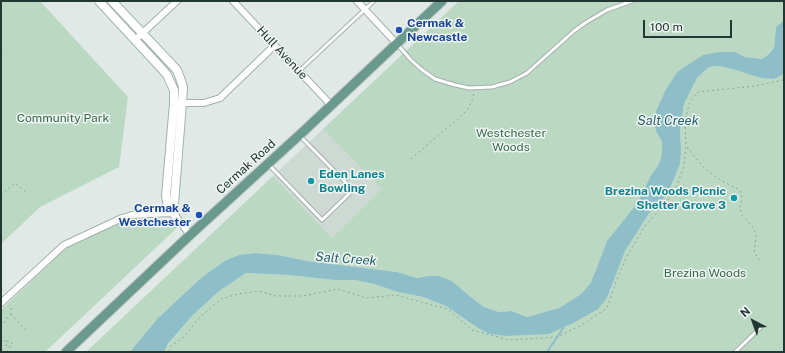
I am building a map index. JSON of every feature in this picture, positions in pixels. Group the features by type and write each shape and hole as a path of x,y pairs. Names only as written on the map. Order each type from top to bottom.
{"main road":[{"name":"Cermak Road","path":"66,352 442,1"}],"street":[{"path":"99,1 167,75 178,103"},
{"path":"112,1 177,70 180,78 182,87 178,103 174,204 172,214"},
{"path":"135,40 177,1"},
{"name":"Hull Avenue","path":"233,1 331,105"},
{"path":"357,1 397,44"},
{"path":"178,103 204,103 220,98 275,46"},
{"path":"172,214 190,235"},
{"path":"1,304 66,244 127,216 172,214"}],"lane":[{"path":"299,71 374,1"},
{"path":"397,44 421,69 435,79 470,88 492,87 510,82 527,73 585,23 608,10 632,1"},
{"path":"268,164 322,220 353,190 299,135"},
{"path":"735,352 760,328"}],"path":[{"path":"1,50 4,53"},
{"path":"169,352 171,346 184,336 200,317 221,299 238,294 259,291 276,296 303,296 338,289 366,298 396,295 448,309 472,330 509,340 557,337 582,325 607,308 617,278 627,256 645,226 674,193 684,166 686,146 685,120 690,101 698,92 755,86 784,79"},
{"path":"411,159 468,109 473,98 474,88"},
{"path":"686,146 705,169 722,181 740,190 742,197 740,208 741,212 754,229 756,237 754,252 761,262"},
{"path":"1,195 15,183 28,193"},
{"path":"6,298 11,308 11,313 27,331"},
{"path":"1,327 11,313"},
{"path":"1,336 6,342"}],"shaded area":[{"path":"323,129 383,189 332,238 273,176"}],"green space":[{"name":"Community Park","path":"1,1 40,1 128,97 119,167 40,207 1,244"},
{"name":"Westchester Woods","path":"459,1 784,1 784,20 776,27 774,48 762,59 745,57 735,52 677,72 665,91 656,111 657,133 662,142 659,164 650,177 638,202 607,241 590,284 581,294 559,308 527,317 513,311 499,312 484,307 452,281 428,276 417,278 397,272 255,253 239,255 226,260 202,277 158,318 131,352 86,352 273,176 332,238 382,189 323,129"},
{"name":"Brezina Woods","path":"719,66 774,79 784,74 784,352 164,352 192,316 218,292 246,273 288,275 335,280 355,280 374,284 398,292 423,297 446,306 489,334 505,336 607,298 625,251 650,212 667,195 681,148 680,132 684,104 697,78 709,67"},
{"path":"129,218 179,226 45,352 1,352 1,310 66,248"}],"water":[{"name":"Salt Creek","path":"784,20 784,74 774,79 761,78 719,66 709,67 697,78 684,104 680,132 680,164 667,195 650,212 625,251 607,298 598,309 575,322 549,334 505,336 489,334 446,306 423,297 398,292 374,284 355,280 335,280 288,275 246,273 218,292 192,316 168,344 164,352 131,352 158,318 202,277 226,260 239,255 255,253 397,272 417,278 439,276 452,281 484,307 499,312 512,311 527,317 559,308 581,294 590,284 607,241 638,202 650,177 659,164 662,142 654,124 656,111 665,91 677,72 703,55 720,52 735,52 745,57 762,59 774,48 776,27"}],"waterway":[{"path":"547,352 564,327"}],"place":[{"name":"Cermak & Newcastle","path":"399,30"},
{"name":"Eden Lanes Bowling","path":"311,181"},
{"name":"Brezina Woods Picnic Shelter Grove 3","path":"734,198"},
{"name":"Cermak & Westchester","path":"199,215"}]}
